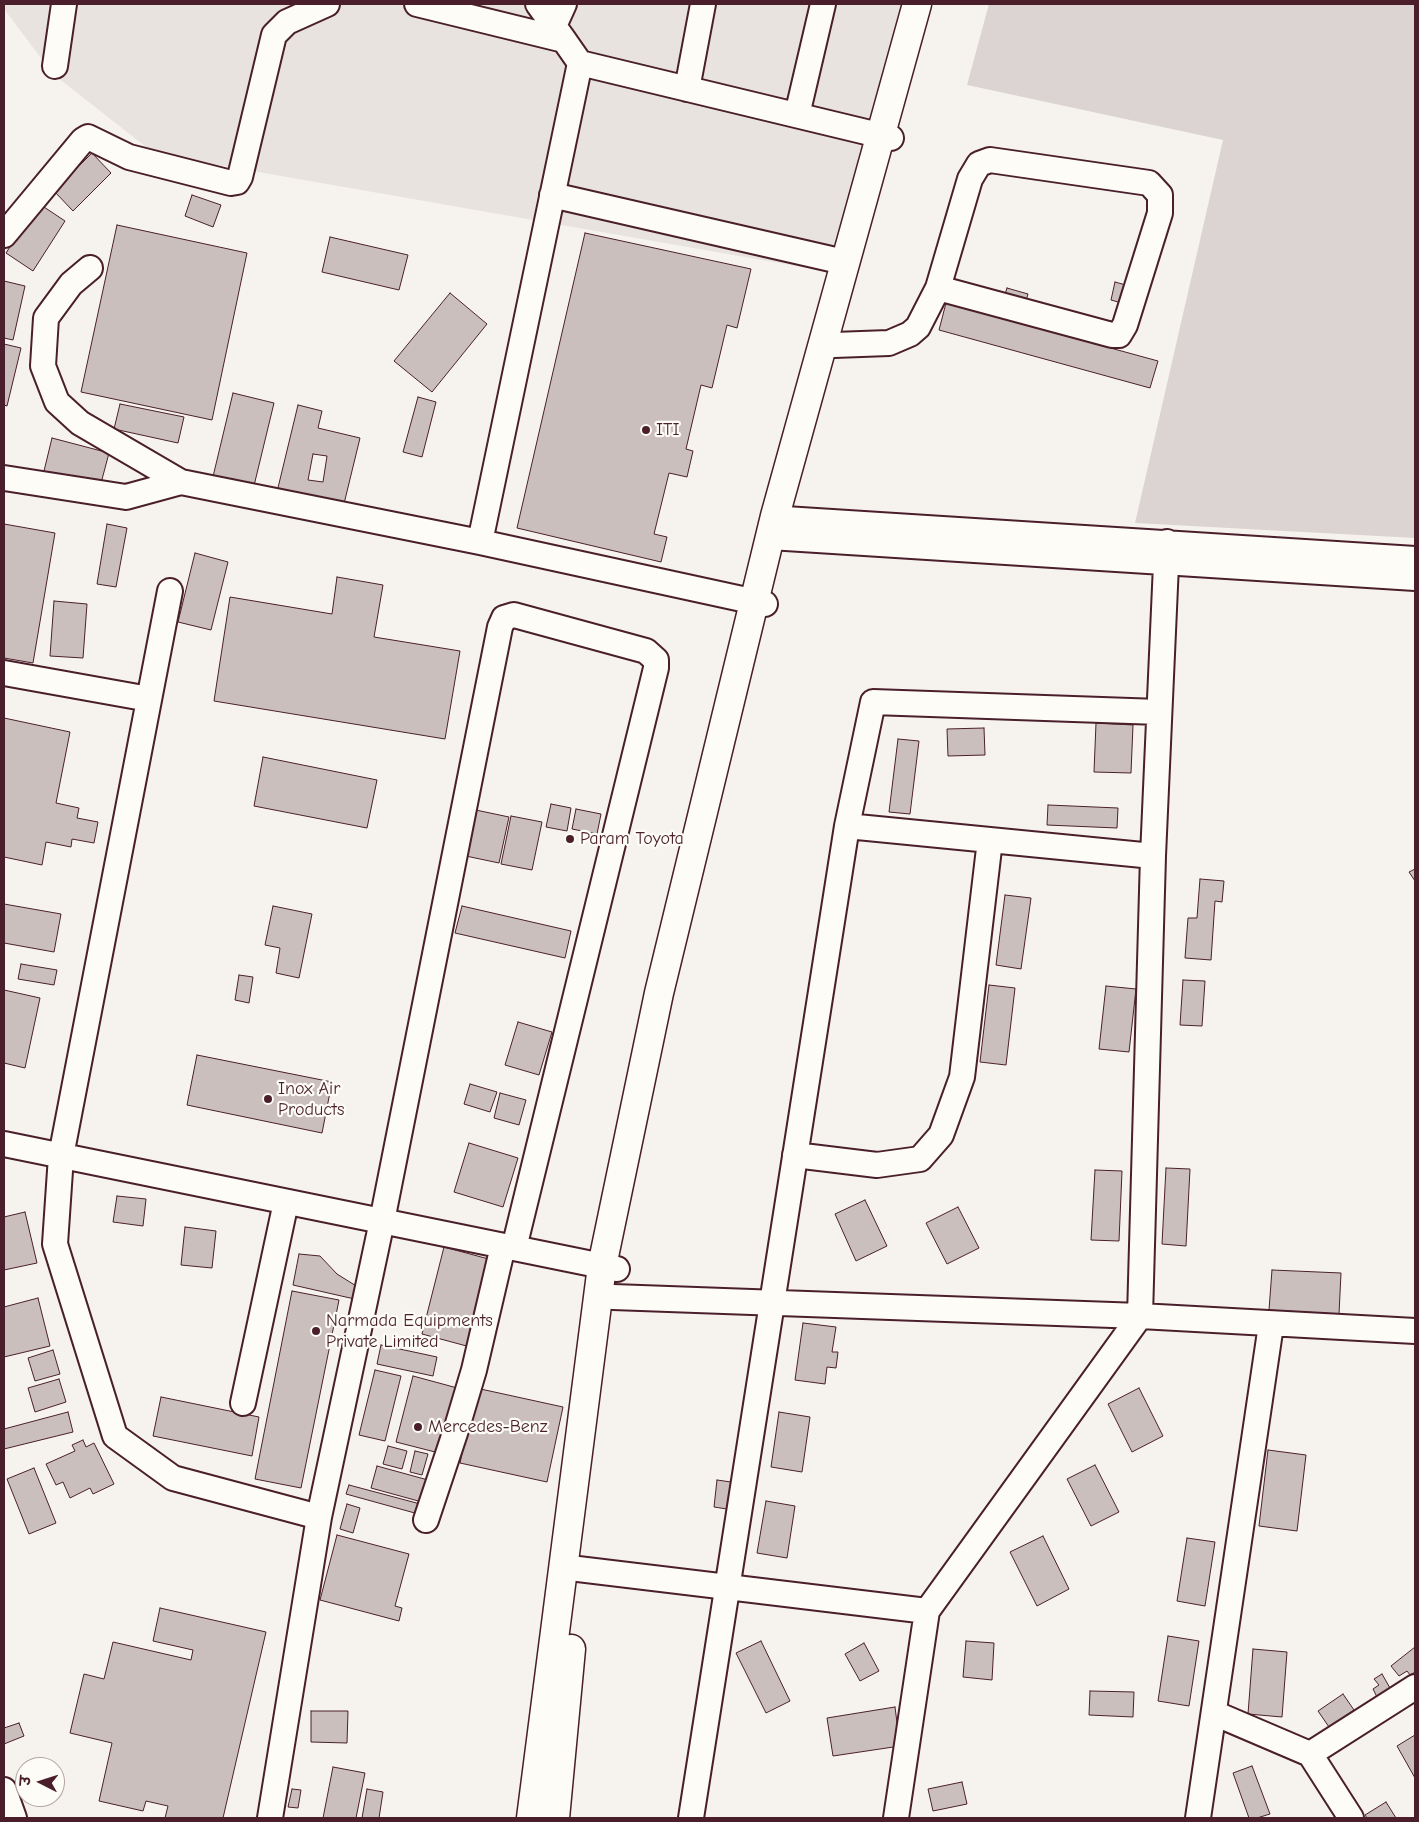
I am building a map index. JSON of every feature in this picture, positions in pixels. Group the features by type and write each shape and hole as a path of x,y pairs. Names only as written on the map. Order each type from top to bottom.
{"main road":[{"path":"778,527 834,345 917,4"},
{"path":"531,1818 609,1267 759,603 844,262 928,4"},
{"path":"555,1818 578,1569 613,1297 609,1267"}],"street":[{"path":"54,66 64,4"},
{"path":"4,235 83,140 88,137 128,157 231,183 237,182 240,177 274,35 287,22 327,4"},
{"path":"417,4 559,33"},
{"path":"538,4 580,63 886,137"},
{"path":"559,33 564,4"},
{"path":"687,89 703,4"},
{"path":"797,115 823,4"},
{"path":"480,542 580,63"},
{"path":"834,345 889,343 910,334 923,319 938,288 970,179 979,164 990,160 1149,183 1160,195 1160,213 1125,325 1119,334 1112,335 938,288"},
{"path":"552,194 844,262"},
{"path":"90,268 71,284 46,318 43,366 57,402 80,424 181,482 480,542 759,603"},
{"path":"4,478 126,497 181,482"},
{"path":"778,527 1166,552 1415,559"},
{"path":"1166,552 1415,578"},
{"path":"896,1818 927,1611 1140,1316 1153,856 1166,552"},
{"path":"170,590 61,1156 55,1244 115,1436 173,1478 319,1517"},
{"path":"270,1818 319,1517 382,1221 500,627 504,618 514,615 646,651 656,660 656,668 509,1247 457,1427 426,1520"},
{"path":"4,673 149,699"},
{"path":"691,1818 847,826 874,702 1159,712"},
{"path":"847,826 1153,856"},
{"path":"795,1155 877,1165 920,1159 941,1135 962,1077 990,840"},
{"path":"4,1144 609,1267"},
{"path":"243,1403 286,1202"},
{"path":"613,1297 1140,1316 1271,1325 1415,1331"},
{"path":"1198,1818 1271,1325"},
{"path":"578,1569 927,1611"},
{"path":"1310,1754 1415,1686"},
{"path":"1214,1713 1310,1754 1351,1818"},
{"path":"4,1790 14,1818"}],"shaded area":[{"path":"4,4 908,4 842,274 155,154 53,74 4,9"},
{"path":"989,4 1415,4 1415,538 1135,523 1223,140 967,85"}],"building":[{"path":"92,153 111,173 73,211 54,191"},
{"path":"192,195 221,205 213,227 185,216"},
{"path":"38,203 65,221 33,271 6,253"},
{"path":"117,225 247,253 212,420 81,392"},
{"path":"585,233 751,269 737,328 727,325 712,388 701,385 686,449 693,451 687,477 669,473 654,534 667,537 661,562 517,528"},
{"path":"330,237 408,255 399,290 322,272"},
{"path":"4,281 25,286 13,340 4,338"},
{"path":"1115,282 1133,287 1129,305 1111,300"},
{"path":"1007,288 1028,294 1024,307 1003,301"},
{"path":"450,293 487,324 432,392 394,361"},
{"path":"946,303 1158,361 1150,388 939,330"},
{"path":"4,344 21,348 7,406 4,405"},
{"path":"233,393 274,403 252,494 211,485"},
{"path":"418,397 436,402 422,457 403,452"},
{"path":"120,404 184,417 178,443 114,429"},
{"path":"298,405 322,411 318,428 360,438 342,512 276,496","holes":["313,454 327,456 323,482 308,480"]},
{"path":"52,438 109,453 100,487 44,471"},
{"path":"4,524 55,533 33,663 4,658"},
{"path":"107,524 127,528 116,587 97,584"},
{"path":"195,553 228,562 211,630 178,622"},
{"path":"337,577 383,585 374,637 460,651 445,739 214,701 230,597 332,614"},
{"path":"54,601 87,604 83,658 50,656"},
{"path":"4,718 70,732 56,803 79,808 77,818 98,822 94,843 72,839 71,847 46,842 42,865 4,857"},
{"path":"1096,723 1133,725 1131,773 1094,772"},
{"path":"984,728 985,755 948,756 947,729"},
{"path":"898,739 919,741 910,814 889,812"},
{"path":"263,757 377,780 367,828 254,806"},
{"path":"551,804 571,808 567,831 546,827"},
{"path":"1048,805 1118,808 1117,828 1047,825"},
{"path":"471,809 509,817 499,863 461,855"},
{"path":"576,809 601,814 597,834 572,829"},
{"path":"511,816 542,822 532,870 501,864"},
{"path":"1415,869 1415,881 1409,872"},
{"path":"1200,879 1224,881 1222,902 1215,901 1211,960 1185,958 1188,918 1197,918"},
{"path":"1005,895 1031,898 1021,969 996,965"},
{"path":"4,904 61,914 54,952 4,943"},
{"path":"273,906 312,914 299,978 276,973 280,948 265,945"},
{"path":"462,906 571,931 565,958 455,933"},
{"path":"21,964 57,970 54,985 18,979"},
{"path":"239,975 253,977 249,1003 235,1000"},
{"path":"1183,980 1205,981 1202,1026 1180,1025"},
{"path":"989,985 1015,988 1006,1065 980,1062"},
{"path":"1106,986 1136,989 1129,1052 1099,1049"},
{"path":"4,990 40,998 25,1068 4,1063"},
{"path":"518,1022 552,1032 539,1075 505,1065"},
{"path":"197,1055 332,1082 322,1133 187,1105"},
{"path":"470,1084 497,1092 490,1112 464,1104"},
{"path":"500,1093 526,1100 519,1125 494,1118"},
{"path":"469,1143 518,1158 503,1207 454,1192"},
{"path":"1166,1168 1190,1169 1186,1246 1162,1244"},
{"path":"1095,1170 1122,1171 1119,1241 1091,1240"},
{"path":"117,1196 146,1199 143,1226 113,1222"},
{"path":"865,1200 887,1246 856,1261 835,1214"},
{"path":"958,1207 979,1248 947,1264 926,1223"},
{"path":"25,1212 37,1263 4,1270 4,1217"},
{"path":"185,1227 216,1231 212,1268 181,1265"},
{"path":"444,1247 496,1261 474,1348 422,1334"},
{"path":"299,1254 320,1256 337,1274 361,1289 359,1300 293,1285"},
{"path":"1272,1270 1341,1273 1339,1314 1269,1310"},
{"path":"292,1291 339,1300 301,1488 255,1479"},
{"path":"38,1298 50,1346 4,1357 4,1307"},
{"path":"803,1323 836,1327 832,1352 838,1352 836,1368 827,1367 825,1384 795,1380"},
{"path":"381,1345 437,1357 433,1376 377,1364"},
{"path":"53,1350 60,1374 35,1381 28,1358"},
{"path":"375,1370 401,1376 385,1441 359,1435"},
{"path":"413,1376 461,1389 443,1454 396,1442"},
{"path":"59,1379 66,1402 35,1412 28,1388"},
{"path":"476,1388 563,1407 547,1482 460,1463"},
{"path":"1139,1388 1163,1436 1132,1452 1108,1404"},
{"path":"161,1397 259,1417 252,1456 153,1436"},
{"path":"68,1412 73,1432 4,1449 4,1429"},
{"path":"779,1412 810,1417 802,1472 771,1467"},
{"path":"83,1440 86,1447 94,1443 114,1484 93,1494 90,1488 70,1498 63,1482 56,1485 46,1464 75,1451 72,1445"},
{"path":"388,1446 407,1451 402,1469 383,1464"},
{"path":"1268,1450 1306,1455 1297,1531 1259,1526"},
{"path":"415,1451 428,1454 422,1475 410,1472"},
{"path":"1095,1465 1119,1512 1091,1526 1067,1479"},
{"path":"377,1466 428,1480 422,1502 371,1488"},
{"path":"34,1468 56,1523 29,1534 7,1479"},
{"path":"717,1480 731,1482 727,1509 714,1507"},
{"path":"349,1485 424,1505 422,1515 346,1494"},
{"path":"766,1501 795,1506 787,1558 757,1553"},
{"path":"347,1504 360,1508 353,1533 340,1529"},
{"path":"337,1535 409,1554 395,1606 402,1608 399,1621 320,1600"},
{"path":"1043,1536 1069,1589 1037,1606 1010,1552"},
{"path":"1187,1538 1215,1542 1205,1606 1177,1601"},
{"path":"160,1608 266,1632 223,1818 165,1818 168,1806 146,1801 143,1811 99,1801 112,1743 70,1733 84,1674 104,1679 113,1642 191,1660 193,1650 153,1641"},
{"path":"1168,1636 1199,1641 1189,1706 1158,1701"},
{"path":"761,1641 790,1701 766,1713 736,1653"},
{"path":"966,1641 994,1643 992,1680 963,1677"},
{"path":"864,1643 879,1671 860,1681 845,1654"},
{"path":"1415,1647 1415,1672 1410,1675 1407,1671 1399,1676 1391,1666"},
{"path":"1253,1649 1287,1652 1282,1717 1248,1714"},
{"path":"1382,1674 1390,1688 1377,1697 1373,1689 1379,1685 1374,1679"},
{"path":"1090,1691 1134,1692 1133,1717 1089,1715"},
{"path":"1343,1694 1354,1710 1329,1727 1318,1711"},
{"path":"895,1707 900,1746 833,1756 827,1718"},
{"path":"311,1711 348,1711 347,1743 311,1742"},
{"path":"19,1723 24,1736 4,1744 4,1728"},
{"path":"1415,1735 1415,1778 1397,1746"},
{"path":"1252,1766 1270,1814 1257,1818 1249,1818 1233,1773"},
{"path":"333,1767 365,1773 356,1818 323,1818"},
{"path":"962,1782 967,1804 933,1811 928,1789"},
{"path":"292,1789 301,1790 298,1808 288,1807"},
{"path":"367,1789 383,1792 379,1818 362,1818"},
{"path":"1386,1802 1396,1818 1367,1818 1365,1815"}],"place":[{"name":"ITI","path":"646,430"},
{"name":"Param Toyota","path":"570,839"},
{"name":"Inox Air Products","path":"268,1099"},
{"name":"Narmada Equipments Private Limited","path":"316,1331"},
{"name":"Mercedes-Benz","path":"418,1427"}]}
